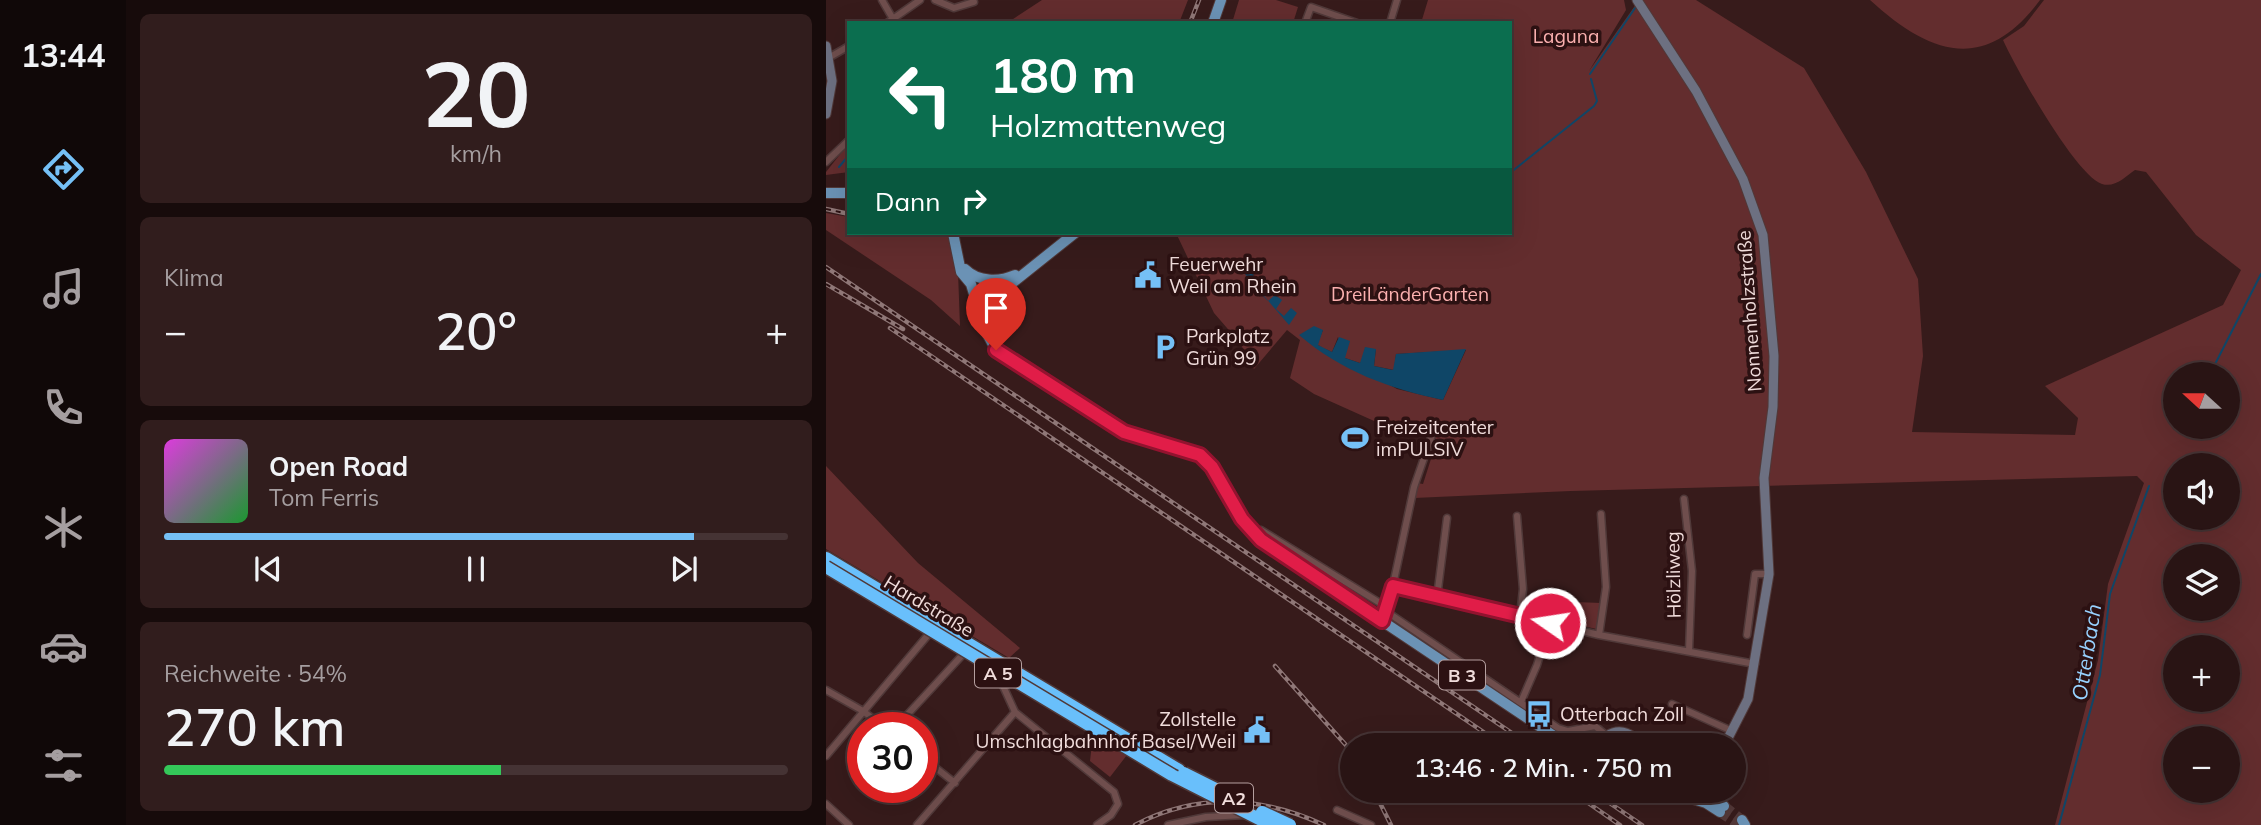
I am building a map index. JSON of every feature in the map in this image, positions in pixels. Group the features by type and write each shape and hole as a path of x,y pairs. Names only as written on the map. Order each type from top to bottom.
{"highway":[{"name":"A 5","path":"826,558 1176,773"},
{"name":"A 5","path":"826,567 1176,773"},
{"name":"A2","path":"1176,773 1271,825"},
{"name":"A2","path":"1176,773 1290,825"}],"main road":[{"path":"1214,21 1221,0"},
{"path":"826,193 847,193"},
{"name":"B 3","path":"953,235 960,264 972,289 974,300 979,306 988,334 1002,355 1124,432 1200,455 1212,467 1242,519 1261,540 1385,616 1551,733"},
{"path":"979,306 991,308 999,303 1003,292 1023,272 1072,235"},
{"path":"960,264 980,279 997,280 1023,272"},
{"path":"972,289 980,279"},
{"path":"997,280 1003,292"},
{"path":"988,334 991,308"},
{"path":"1712,803 1722,809"}],"street":[{"path":"882,0 890,21 920,0"},
{"path":"934,0 954,8 974,2"},
{"path":"1391,21 1397,0"},
{"name":"Nonnenholzstraße","path":"1637,0 1696,91 1743,178 1762,226 1774,356 1773,407 1764,477 1769,574 1748,699 1732,731"},
{"path":"1306,21 1311,7 1351,21"},
{"path":"826,46 830,57 832,95 826,114"},
{"path":"830,57 847,47"},
{"path":"826,162 847,142"},
{"path":"1385,616 1414,487 1432,435"},
{"name":"Hölzliweg","path":"1684,499 1692,570 1689,651"},
{"path":"1599,635 1606,587 1601,514"},
{"path":"1517,516 1523,589 1520,616"},
{"path":"1437,597 1447,518"},
{"path":"1261,530 1380,603 1385,616 1564,730 1595,726 1599,733"},
{"name":"Hardstraße","path":"826,567 841,571 969,648 1001,678 1015,712 1114,792 1118,804 1111,815 1097,825"},
{"path":"1747,635 1755,574 1769,574"},
{"path":"1393,586 1599,635 1755,664"},
{"path":"1521,702 1537,665 1550,623"},
{"path":"826,756 934,628"},
{"path":"910,712 969,648"},
{"path":"826,690 863,711"},
{"path":"1672,704 1732,731"},
{"path":"917,825 1015,712"},
{"path":"938,770 954,783"},
{"path":"826,805 849,825"},
{"path":"1337,810 1371,825"},
{"path":"1168,825 1191,819 1236,815 1265,818 1282,825"}],"green space":[{"path":"1042,0 1188,0 1180,21 1010,21"},
{"path":"1239,0 1276,0 1298,7 1294,21 1233,21"},
{"path":"1428,0 1624,0 1626,10 1589,71 1639,0 1696,0 1804,68 1866,172 1918,279 1923,356 1912,432 2075,435 2078,418 2045,386 2223,305 2241,270 2196,235 2146,172 2135,170 2120,181 2107,185 2091,177 2047,119 2003,40 2024,26 2044,0 2261,0 2261,825 2055,825 2098,660 2108,584 2144,483 2137,476 1571,491 1414,498 1418,483 1423,484 1437,440 1432,435 1383,425 1314,394 1290,378 1300,340 1287,330 1254,369 1240,343 1214,313 1177,235 1512,235 1512,21 1422,21","holes":["1323,330 1317,345 1300,335","1338,337 1345,358 1360,363 1376,349 1374,366 1394,370 1396,354 1466,350 1443,400 1397,389 1323,348 1332,352"]},
{"path":"1870,0 2040,0 2019,24 1999,39 1978,47 1957,48 1935,44 1914,33"},
{"path":"847,146 847,172 826,175"},
{"path":"826,213 847,217 847,235 950,235 958,272 960,326 931,300 826,230"},
{"path":"826,466 918,563 1020,648 1009,658 826,549"},
{"path":"1525,600 1601,603 1597,629 1525,614"},
{"path":"1093,735 1127,755 1110,777 1090,761"}],"water":[{"path":"1250,270 1254,275 1250,279 1253,284 1245,274"},
{"path":"1261,281 1267,288 1262,293 1255,286"},
{"path":"1275,295 1282,300 1276,309 1284,316 1291,308 1297,313 1289,325 1268,301"},
{"path":"1314,326 1323,330 1318,345 1332,352 1339,337 1350,341 1345,358 1360,363 1365,347 1376,349 1374,366 1393,370 1396,354 1466,349 1443,400 1385,384 1332,359 1299,335"}],"waterway":[{"path":"1590,74 1635,8"},
{"path":"1512,171 1594,106 1597,101 1591,79"},
{"path":"839,167 847,157"},
{"name":"Otterbach","path":"2216,362 2261,274"},
{"name":"Otterbach","path":"2059,825 2100,675 2110,594 2149,486"}],"tunnel":[{"path":"1724,806 1742,820"},
{"path":"1720,812 1739,825"}],"railway":[{"path":"1191,21 1199,0"},
{"path":"826,209 847,214"},
{"path":"826,267 1512,733"},
{"path":"826,284 903,329"},
{"path":"890,328 1485,733"},
{"path":"1275,666 1340,738"},
{"path":"1135,825 1182,807 1230,802 1277,808 1324,825"},
{"path":"1380,803 1391,825"},
{"path":"1588,803 1620,825"},
{"path":"1610,803 1642,825"}],"place":[{"name":"Feuerwehr Weil am Rhein","path":"1148,275"},
{"name":"Parkplatz Grün 99","path":"1165,347"},
{"name":"Freizeitcenter imPULSIV","path":"1355,438"},
{"name":"Otterbach Zoll","path":"1539,714"},
{"name":"Zollstelle Umschlagbahnhof Basel/Weil","path":"1257,730"}],"route":[{"path":"996,350 1098,418 1124,432 1200,455 1212,467 1242,519 1261,540 1382,621 1393,586 1550,623"}],"park label":[{"name":"Laguna","path":"1566,36"},
{"name":"DreiLänderGarten","path":"1410,294"}]}
